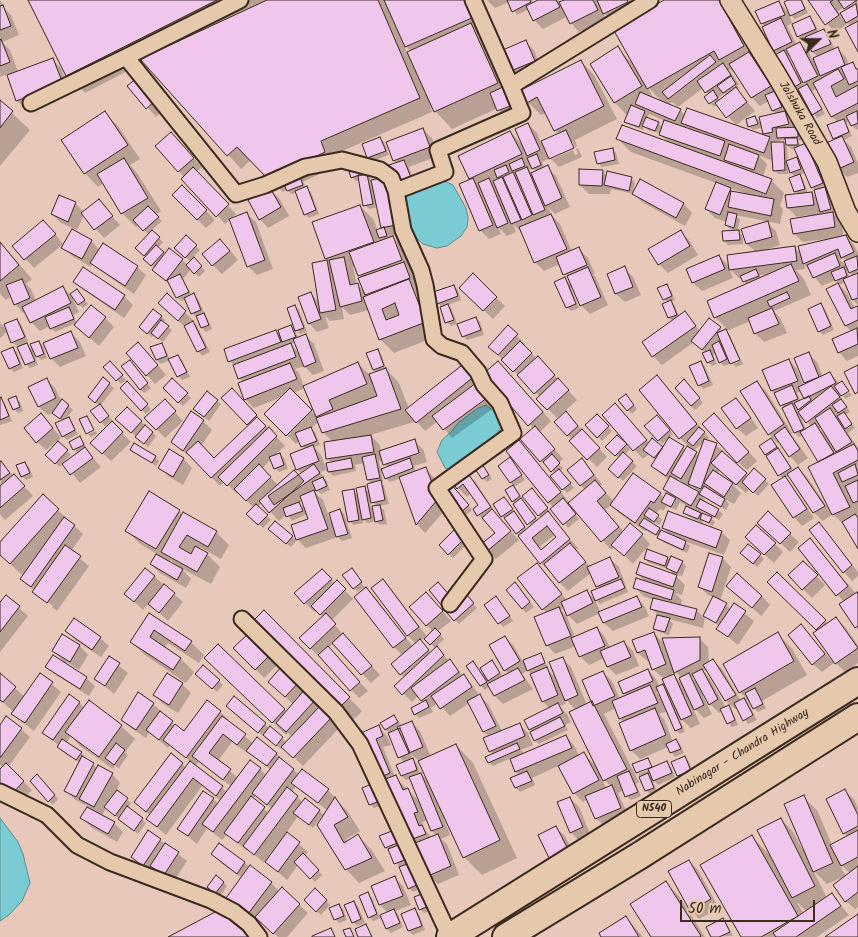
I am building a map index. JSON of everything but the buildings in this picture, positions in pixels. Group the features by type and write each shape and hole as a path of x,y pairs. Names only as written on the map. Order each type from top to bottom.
{"highway":[{"name":"Nabinagar - Chandra Highway","path":"450,937 858,681"},
{"name":"N540","path":"506,937 639,856 858,716"}],"street":[{"path":"31,104 240,0"},
{"path":"396,191 445,172 438,150 522,113 473,0"},
{"path":"511,86 650,0"},
{"name":"Jalshuka Road","path":"730,0 827,162 846,212 858,232"},
{"path":"126,57 236,194 265,185 305,167 342,160 380,170 391,178 396,191 402,230 421,270 425,284 434,339 442,346 462,353 478,372 484,385 500,403 513,434 437,488 484,560 450,604"},
{"path":"242,619 336,712 360,744 450,937"},
{"path":"0,792 47,815 77,845 110,862 212,900 234,912 249,924 259,937"}],"water":[{"path":"442,180 453,185 466,208 468,218 467,227 461,236 447,246 437,248 423,244 412,234 404,210 405,197 411,192"},
{"path":"486,405 495,412 501,421 501,427 497,434 459,467 445,468 437,452 442,440 458,423 478,408"},
{"path":"0,818 18,842 30,883 22,901 10,914 0,921"}]}
